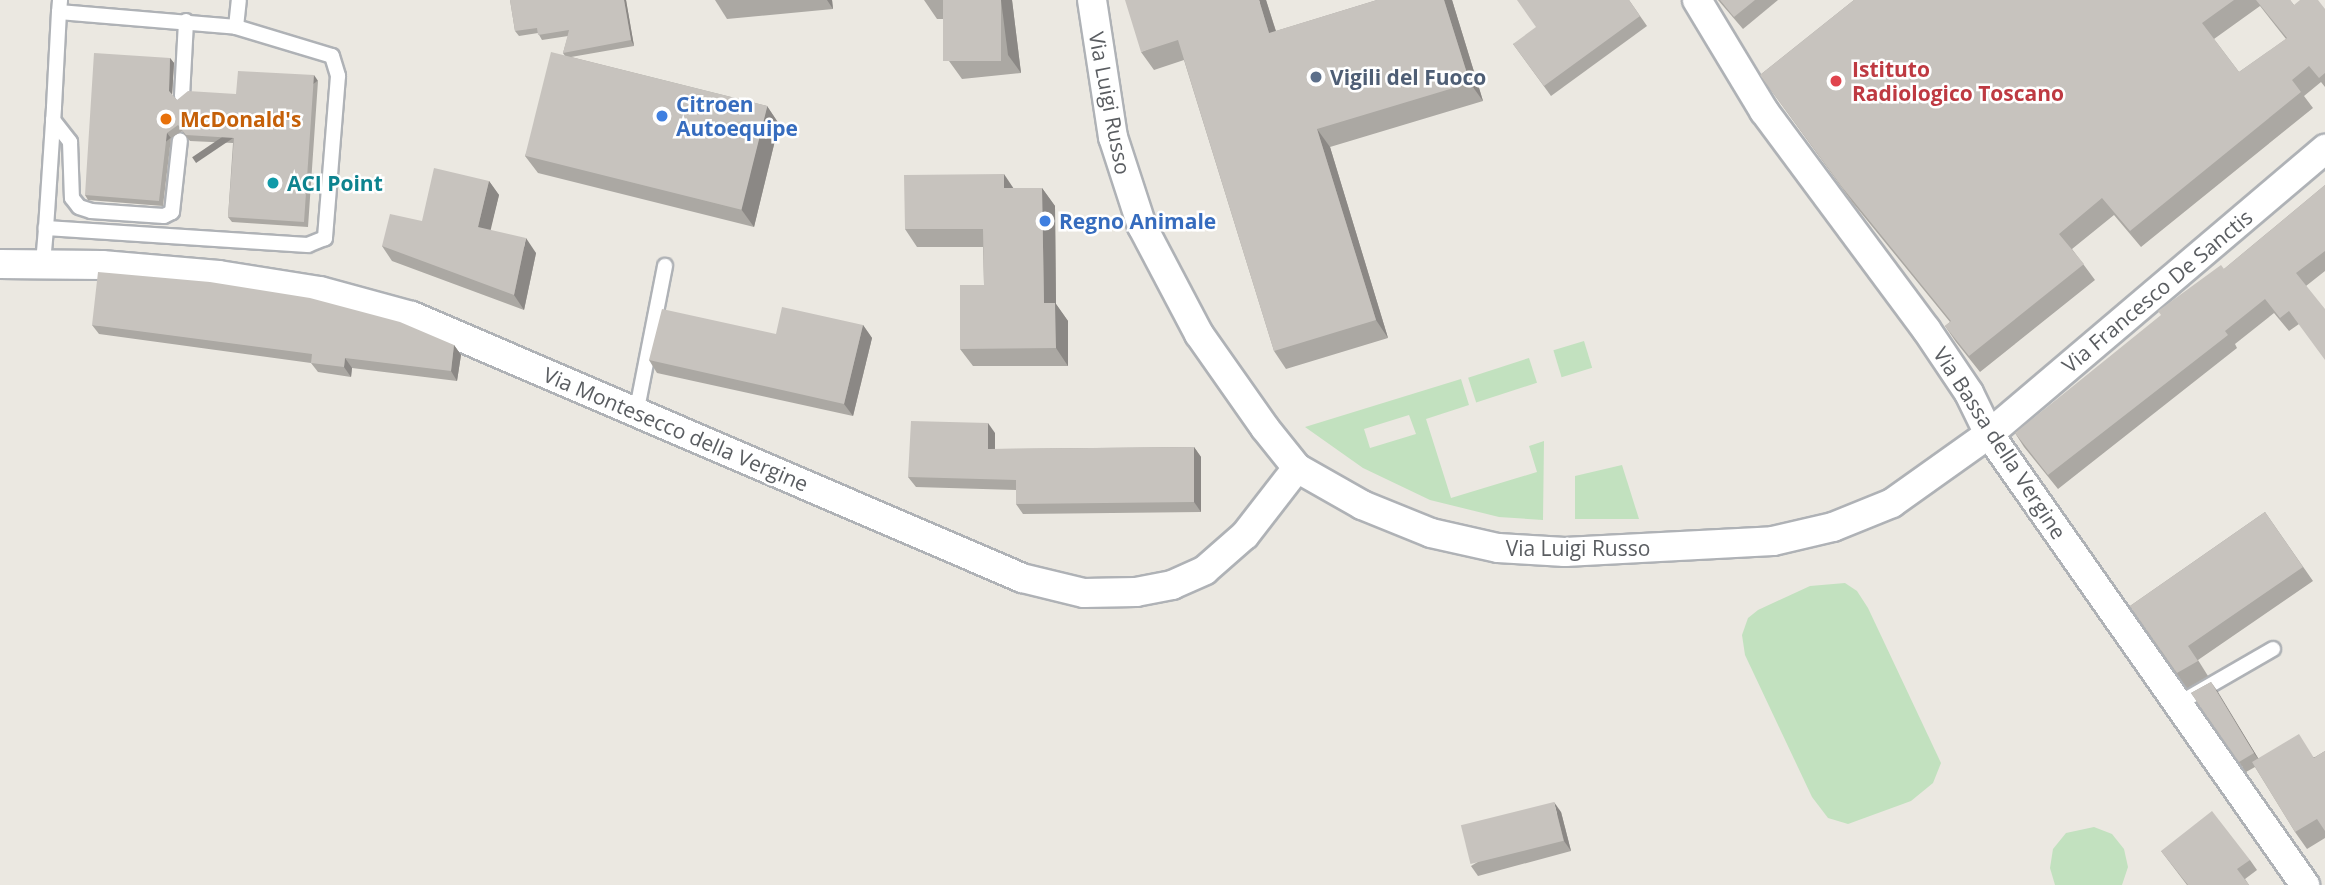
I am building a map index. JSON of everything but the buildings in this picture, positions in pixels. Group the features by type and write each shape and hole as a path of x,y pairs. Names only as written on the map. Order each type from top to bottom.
{"street":[{"name":"Via Luigi Russo","path":"1091,0 1113,137 1142,226 1206,344 1297,468 1395,520 1498,548 1565,552 1724,545 1796,536 1865,515 1917,488 1989,434"},
{"name":"Via Bassa della Vergine","path":"1697,0 1926,328 1989,434 2176,705 2305,885"},
{"name":"Via Francesco De Sanctis","path":"1989,434 2325,149"},
{"name":"Via Montesecco della Vergine","path":"0,264 43,263 181,271 320,291 454,332 636,414 1022,578 1084,593 1148,589 1205,570 1245,535 1297,468"}],"lane":[{"path":"236,27 239,0"},
{"path":"43,263 60,6 236,27 324,52 336,61 325,238 308,245 46,228"},
{"path":"182,96 186,21"},
{"path":"53,120 70,142 72,198 79,207 91,211 164,216 172,212 180,140"},
{"path":"636,414 665,266"},
{"path":"2176,705 2273,649"}],"green space":[{"path":"1584,341 1592,368 1562,377 1553,350"},
{"path":"1529,358 1537,383 1476,403 1468,378"},
{"path":"1461,379 1469,405 1426,419 1451,498 1537,472 1529,446 1544,441 1543,520 1499,517 1430,500 1363,468 1305,427","holes":["1409,415 1416,434 1370,448 1364,429"]},
{"path":"1622,465 1639,519 1575,519 1575,476"},
{"path":"1845,583 1857,591 1868,608 1941,763 1933,783 1911,801 1848,824 1828,818 1812,797 1745,655 1742,635 1748,618 1758,610 1810,586"},
{"path":"2094,827 2112,834 2124,849 2128,867 2122,885 2055,885 2050,868 2053,849 2066,833"}],"place":[{"name":"Vigili del Fuoco","path":"1316,77"},
{"name":"Istituto Radiologico Toscano","path":"1836,81"},
{"name":"Citroen Autoequipe","path":"662,116"},
{"name":"McDonald's","path":"166,119"},
{"name":"ACI Point","path":"273,183"},
{"name":"Regno Animale","path":"1045,221"}]}
